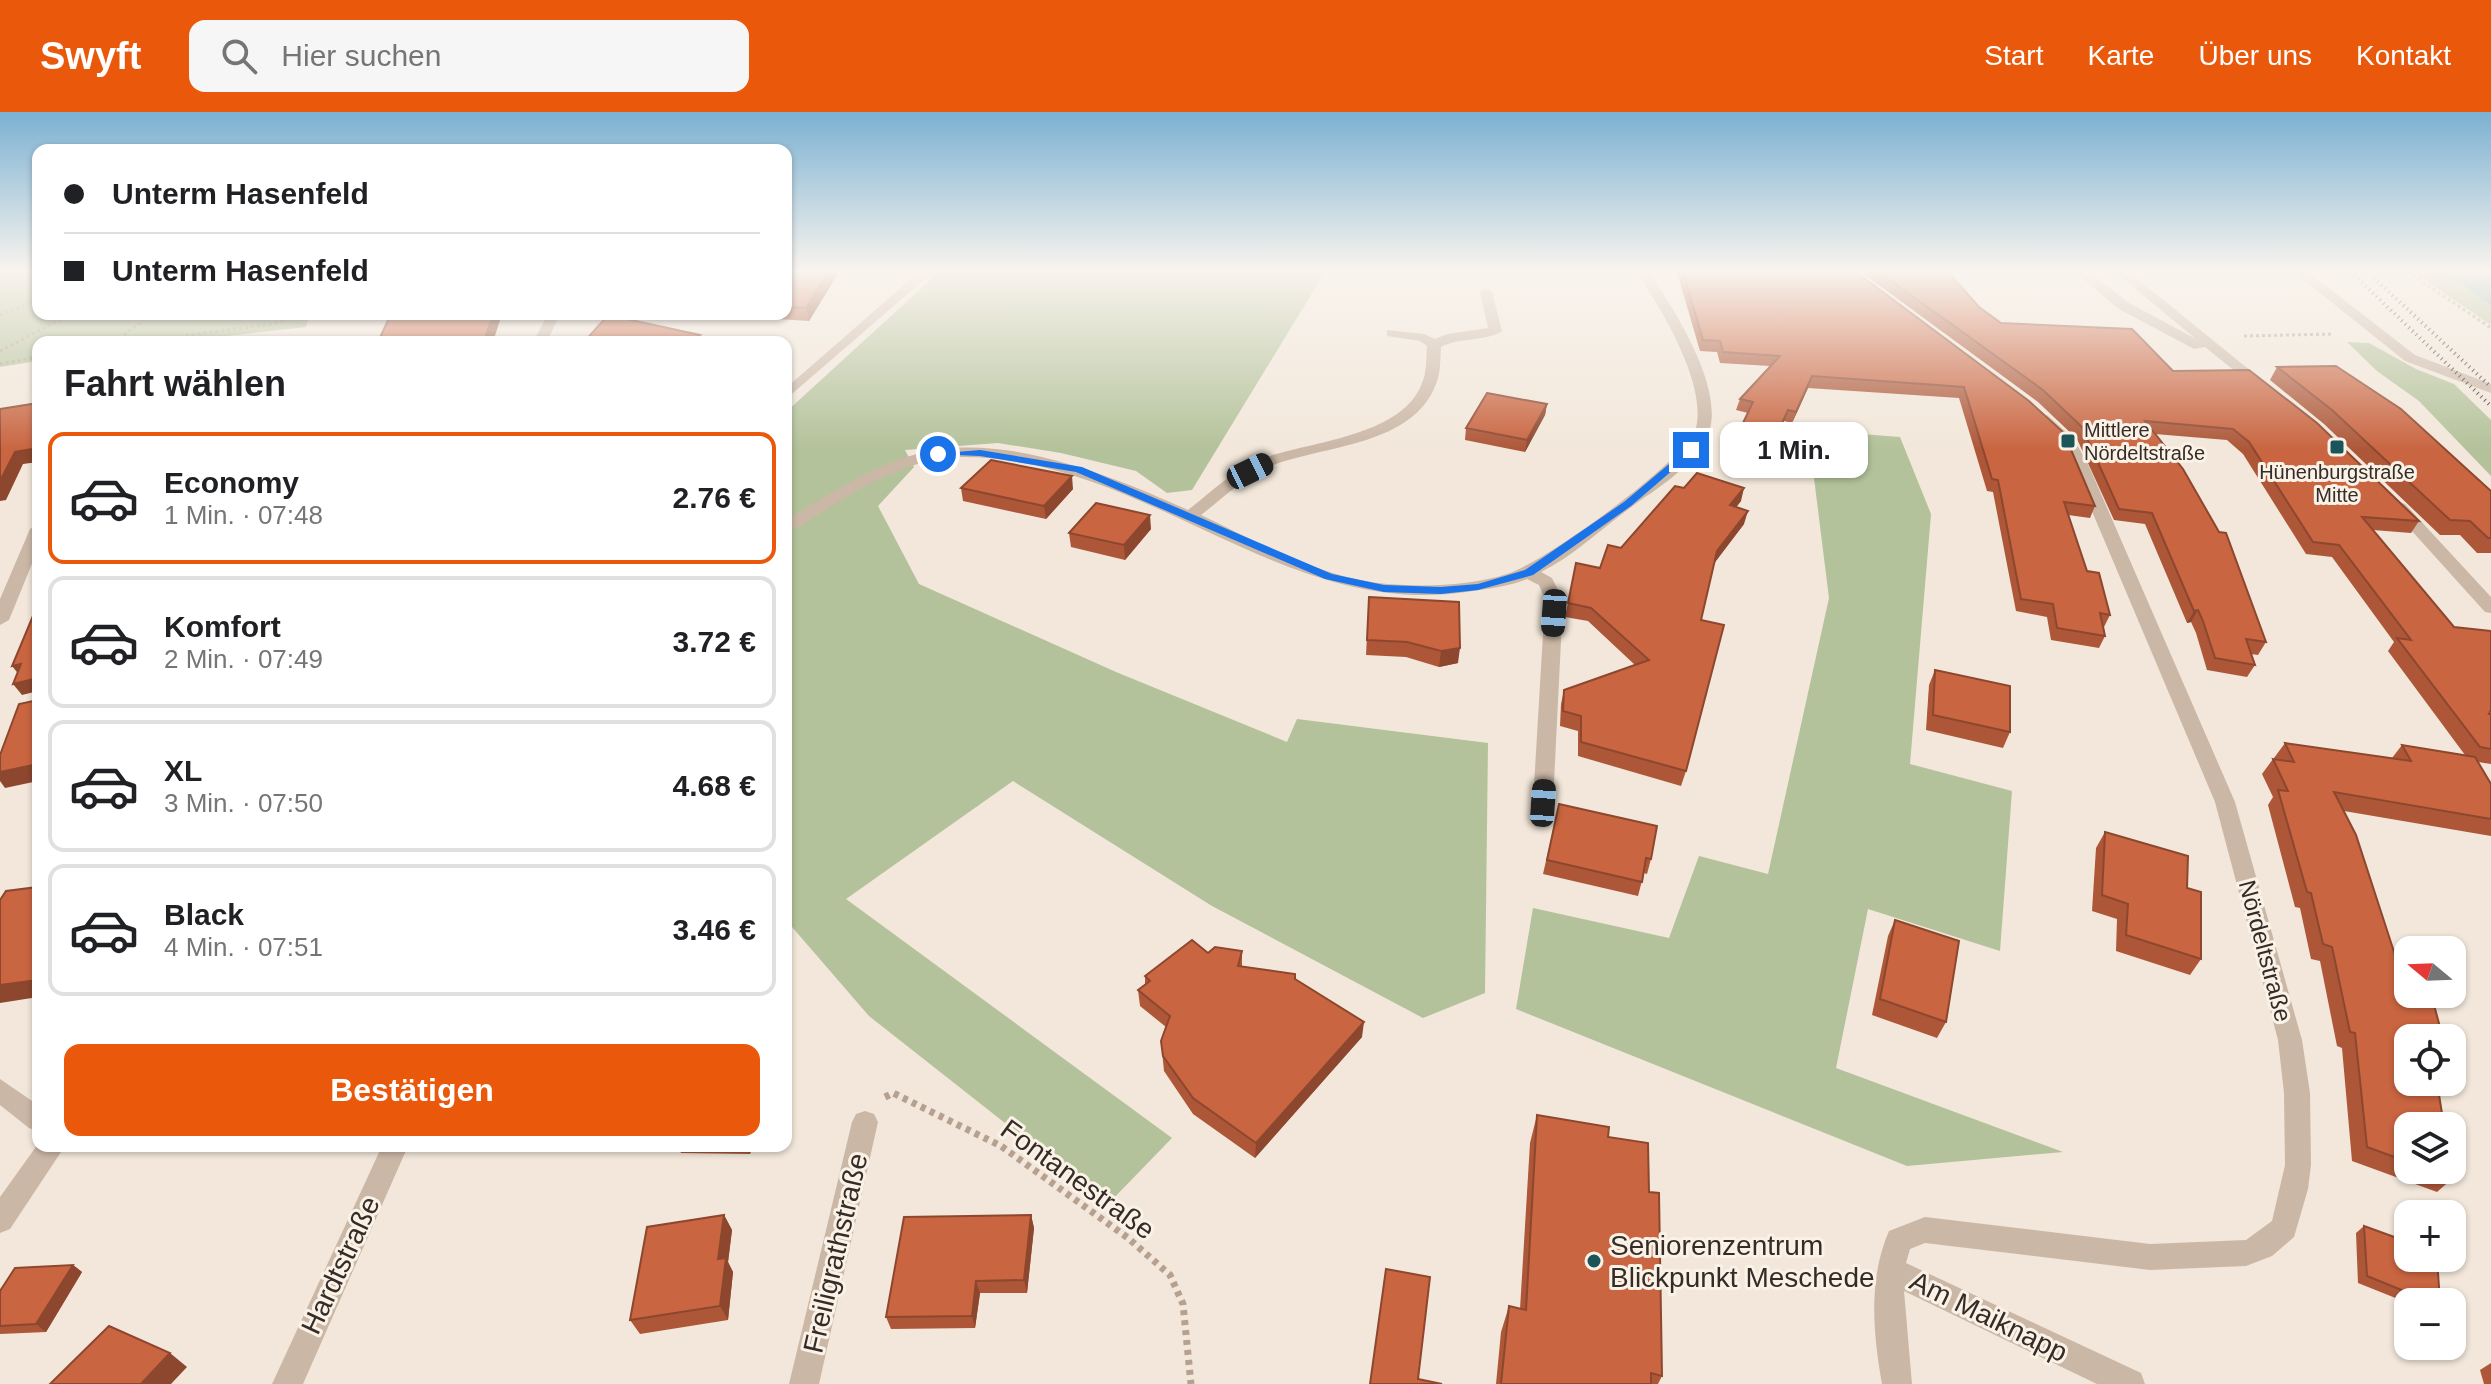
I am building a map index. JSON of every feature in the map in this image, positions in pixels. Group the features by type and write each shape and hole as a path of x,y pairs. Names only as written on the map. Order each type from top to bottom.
{"street":[{"path":"792,390 859,331"},
{"path":"1434,345 1447,338 1493,331"},
{"path":"792,524 892,468 954,452 1026,458 1078,469 1191,515 1315,572 1365,586 1415,591 1460,589 1529,573 1672,470 1691,450 1704,425 1701,394 1676,331"},
{"path":"2172,331 2235,365"},
{"path":"2194,331 2272,393"},
{"path":"2376,331 2410,358 2491,389"},
{"path":"1392,333 1424,338 1434,345"},
{"path":"1191,515 1264,463 1355,438 1400,417 1426,390 1434,368 1434,345"},
{"name":"Nördeltstraße","path":"1897,1384 1891,1356 1890,1270 1899,1240 1925,1230 2150,1257 2246,1253 2262,1247 2284,1228 2298,1165 2297,1105 2290,1040 2225,802 2080,464 2062,434 2031,407"},
{"path":"2384,492 2442,550 2491,608"},
{"path":"0,620 32,543"},
{"path":"1529,573 1546,582 1554,600 1543,803"},
{"path":"0,1090 32,1115"},
{"name":"Freiligrathstraße","path":"804,1384 865,1122"},
{"path":"0,1220 48,1152"},
{"name":"Hardtstraße","path":"287,1384 392,1152"},
{"name":"Am Maiknapp","path":"1890,1270 2130,1384"}],"path":[{"path":"0,351 38,331"},
{"path":"183,336 217,331"},
{"path":"2287,335 2326,334"},
{"path":"0,364 32,358"},
{"name":"Fontanestraße","path":"865,1122 879,1100 893,1093 1001,1146 1128,1238 1170,1275 1183,1304 1191,1384"}],"green space":[{"path":"0,331 267,331 226,336 32,336 32,362 0,367"},
{"path":"874,331 1289,331 1192,490 1167,493 1136,471 1061,453 998,443 905,450 914,467 878,506 919,584 1116,672 1287,742 1297,719 1488,743 1485,993 1423,1018 1212,906 1013,781 846,899 1172,1138 1108,1204 869,1016 792,927 792,407"},
{"path":"2347,342 2369,343 2416,369 2454,384 2491,420 2491,476 2419,401 2377,371"},
{"path":"1849,433 1900,437 1931,514 1910,764 2012,791 2000,951 1868,909 1836,1068 2063,1152 1907,1166 1516,1009 1533,908 1669,938 1699,856 1768,874 1829,598 1813,470 1858,472"}],"building":[{"path":"383,331 487,331 486,336 381,336"},
{"path":"593,331 683,331 700,335 698,336 589,336"},
{"path":"1700,331 1936,331 2029,401 2064,433 2095,506 2064,502 2087,571 2099,573 2110,615 2100,613 2105,636 2057,628 2053,604 2021,599 1998,480 1992,479 1964,387 1812,376 1796,412 1788,410 1778,432 1742,425 1753,402 1740,399 1780,356 1723,352 1720,341 1703,340"},
{"path":"1962,331 2134,331 2173,371 2249,370 2317,423 2419,521 2362,517 2454,627 2491,631 2491,749 2480,747 2397,638 2411,640 2339,545 2313,542 2249,442 2233,429 2145,421 2183,469 2219,532 2226,533 2266,642 2246,639 2255,665 2215,658 2203,621 2198,610 2194,611 2152,513 2119,509 2082,427 2043,390"},
{"path":"2336,366 2401,409 2491,491 2491,538 2470,521 2450,520 2332,410 2277,367"},
{"path":"1487,393 1547,404 1527,440 1466,428"},
{"path":"32,404 32,449 15,452 0,481 0,409"},
{"path":"991,460 1072,476 1044,506 961,488"},
{"path":"1697,473 1744,488 1730,505 1748,511 1717,551 1701,620 1724,625 1686,771 1581,742 1581,716 1563,711 1564,690 1649,660 1591,608 1568,603 1576,563 1600,568 1608,545 1621,548 1675,486 1684,488"},
{"path":"1096,503 1150,515 1124,545 1069,533"},
{"path":"1369,597 1459,602 1460,648 1441,651 1407,642 1367,640"},
{"path":"32,618 32,679 13,684 21,664 12,666"},
{"path":"1935,670 2010,686 2010,732 1933,715"},
{"path":"32,701 32,765 0,772 0,755 19,704"},
{"path":"2285,743 2411,761 2402,745 2475,757 2491,784 2491,819 2334,792 2356,835 2394,952 2394,1008 2435,1008 2439,1024 2394,1024 2394,1096 2439,1096 2442,1112 2394,1112 2394,1157 2367,1147 2355,1033 2350,1032 2332,947 2323,944 2311,893 2307,892 2278,790 2288,791 2273,759 2294,762"},
{"path":"1559,804 1657,826 1651,859 1646,858 1642,882 1547,860"},
{"path":"2105,832 2188,856 2187,888 2201,892 2201,959 2126,935 2128,904 2102,895"},
{"path":"32,888 32,981 0,985 0,900 6,891"},
{"path":"1895,920 1959,941 1946,1022 1880,999"},
{"path":"1192,940 1208,953 1215,947 1242,951 1238,966 1295,974 1295,979 1364,1022 1256,1143 1193,1098 1163,1056 1161,1041 1170,1016 1138,990 1150,981 1145,976"},
{"name":"Seniorenzentrum Blickpunkt Meschede","path":"1537,1115 1609,1127 1608,1137 1648,1143 1649,1192 1659,1193 1662,1376 1651,1373 1651,1384 1501,1384 1509,1306 1526,1310"},
{"path":"724,1215 718,1259 726,1258 720,1306 630,1320 647,1227"},
{"path":"1031,1215 1024,1280 976,1281 972,1316 886,1317 904,1217"},
{"path":"2364,1226 2394,1237 2394,1272 2438,1272 2439,1288 2397,1288 2367,1276"},
{"path":"73,1265 36,1324 0,1326 0,1291 15,1268"},
{"path":"1386,1269 1430,1277 1418,1379 1442,1384 1370,1384"},
{"path":"109,1326 170,1353 141,1384 50,1384"}],"railway":[{"path":"2413,331 2491,406"},
{"path":"2431,331 2491,387"}],"place":[{"name":"Mittlere Nördeltstraße","path":"2068,441"},
{"name":"Hünenburgstraße Mitte","path":"2337,447"},
{"name":"Seniorenzentrum Blickpunkt Meschede","path":"1594,1261"}],"route":[{"path":"938,454 980,453 1026,458 1078,469 1191,515 1329,577 1384,589 1441,591 1478,587 1529,573 1628,504 1672,470 1691,450"}]}
